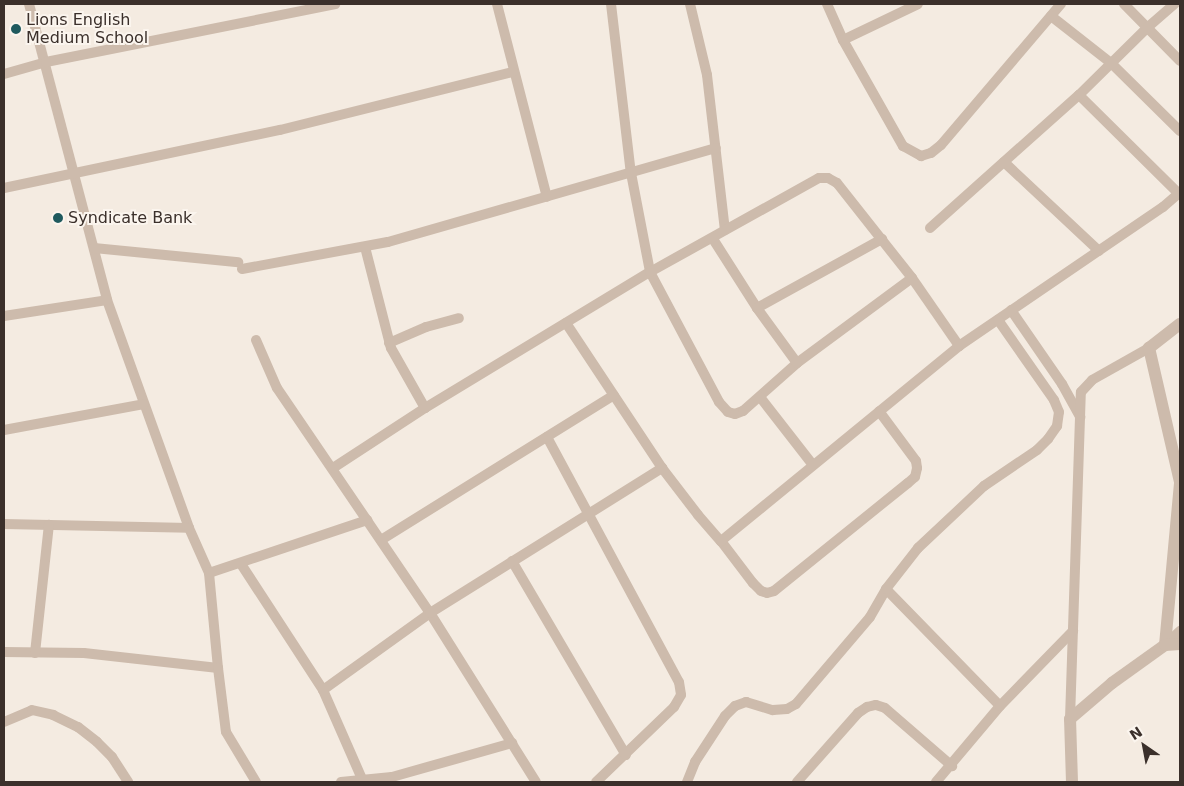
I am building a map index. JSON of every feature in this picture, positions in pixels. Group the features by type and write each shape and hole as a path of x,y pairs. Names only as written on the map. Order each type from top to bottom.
{"street":[{"path":"29,4 75,172 107,300 189,528 209,573 226,732 256,782"},
{"path":"4,74 46,62 334,4"},
{"path":"497,4 513,72 547,197"},
{"path":"611,4 631,173 650,272 723,408 735,414 760,397 797,363 912,278"},
{"path":"690,4 707,75 725,230"},
{"path":"827,4 843,40 903,146 916,156 922,156 937,150 1062,4"},
{"path":"843,40 918,4"},
{"path":"1124,4 1180,61"},
{"path":"930,228 1079,95 1110,63 1174,4"},
{"path":"1051,16 1110,63 1180,132"},
{"path":"4,188 280,130 513,72"},
{"path":"720,541 959,346 1163,208 1180,193 1079,95"},
{"path":"94,248 240,265 365,247 716,148"},
{"path":"1004,162 1099,251"},
{"path":"332,468 425,408 650,272 713,239 725,230 819,178 828,178 837,183 912,278 959,346"},
{"path":"713,239 757,308 797,363"},
{"path":"757,308 882,239"},
{"path":"365,247 389,343 425,408"},
{"path":"4,316 107,300"},
{"path":"1011,310 1062,384 1081,418"},
{"path":"389,343 426,326 459,318"},
{"path":"686,782 695,762 735,706 746,702 773,710 786,709 796,704 870,617 886,588 918,548 984,486 1037,450 1048,439 1056,426 1059,412 1054,400 998,320"},
{"path":"566,323 662,468 753,583 760,591 767,593 774,591 915,477 916,461 879,411"},
{"path":"1072,782 1070,719 1081,392 1086,386 1149,348 1180,324"},
{"path":"256,340 277,388 430,613 536,782"},
{"path":"1149,348 1180,482 1165,645"},
{"path":"381,540 614,395"},
{"path":"760,397 813,465"},
{"path":"4,430 144,404"},
{"path":"547,437 679,682 680,695 674,707 596,782"},
{"path":"322,690 430,613 662,468"},
{"path":"209,573 241,564 367,520"},
{"path":"4,524 189,528"},
{"path":"35,652 49,525"},
{"path":"512,562 626,755"},
{"path":"241,564 322,690 363,781"},
{"path":"886,588 1000,706"},
{"path":"1070,719 1112,682 1165,645 1180,631"},
{"path":"936,782 952,766 1000,706 1073,632"},
{"path":"1165,645 1180,644"},
{"path":"4,652 84,653 218,668"},
{"path":"797,782 858,713 867,707 876,705 885,708 952,766"},
{"path":"4,722 32,710 53,714 78,727 97,742 112,757 128,782"},
{"path":"341,782 363,781 418,771 512,743"}],"place":[{"name":"Lions English Medium School","path":"16,29"},
{"name":"Syndicate Bank","path":"58,218"}]}
